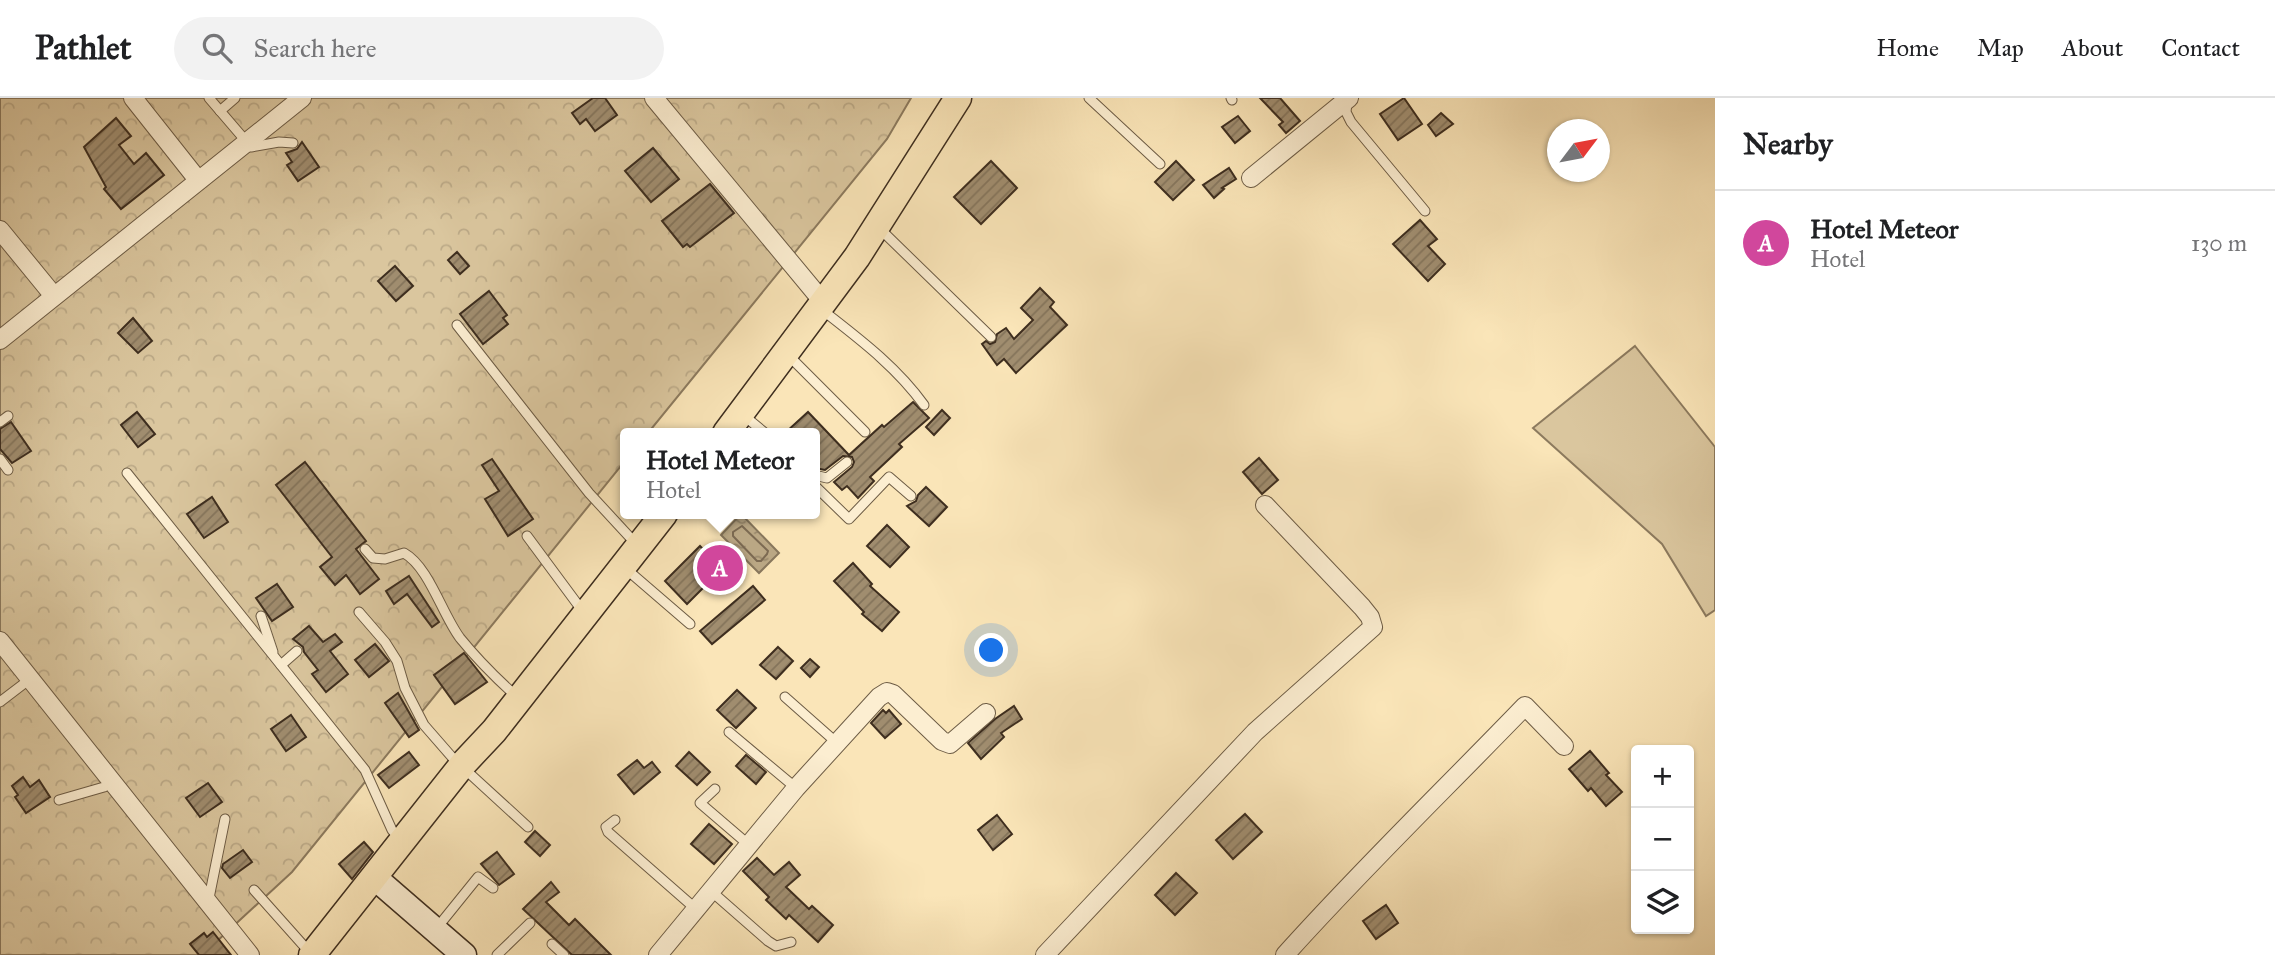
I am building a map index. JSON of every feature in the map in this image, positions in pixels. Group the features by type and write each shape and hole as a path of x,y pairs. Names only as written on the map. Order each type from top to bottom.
{"main road":[{"path":"734,423 822,306 877,226 958,98"},
{"path":"312,955 378,880 660,519"},
{"path":"325,955 403,841 465,770"}],"street":[{"path":"133,98 198,180"},
{"path":"0,340 302,98"},
{"path":"654,98 822,306"},
{"path":"1251,178 1349,98"},
{"path":"0,230 54,296"},
{"path":"1045,955 1255,732 1373,627 1370,617 1362,607 1265,505"},
{"path":"0,641 250,955"},
{"path":"658,955 796,788 879,697 887,692 900,699 946,743 953,743 986,713"},
{"path":"1284,955 1350,883 1378,858 1525,706 1564,746"},
{"path":"378,880 464,955"}],"lane":[{"path":"209,98 251,147 279,142 293,144"},
{"path":"220,111 235,98"},
{"path":"1089,98 1160,164"},
{"path":"1349,98 1346,112 1351,122 1425,211"},
{"path":"877,226 991,337"},
{"path":"822,306 893,368 924,405"},
{"path":"457,325 589,493 631,557 690,624"},
{"path":"787,354 865,432"},
{"path":"0,459 8,470"},
{"path":"820,476 827,478 847,463"},
{"path":"127,473 365,770 391,830 403,841"},
{"path":"820,491 849,519 888,477 911,496"},
{"path":"527,537 586,615"},
{"path":"365,549 373,558 385,559 404,553 414,558 423,569 460,637 519,699"},
{"path":"359,612 385,642 397,661 405,688 424,725 465,770 528,827"},
{"path":"261,616 278,661"},
{"path":"278,661 297,651"},
{"path":"0,702 30,679"},
{"path":"785,696 837,743"},
{"path":"729,732 796,788"},
{"path":"59,800 104,787 111,782"},
{"path":"715,789 701,801 702,806 750,845"},
{"path":"208,903 225,819"},
{"path":"615,820 606,827 608,832 697,909"},
{"path":"435,929 478,877 493,888"},
{"path":"254,890 312,955"},
{"path":"711,891 768,942 776,946 791,942"},
{"path":"497,955 530,923"},
{"path":"552,944 564,955"}],"green space":[{"path":"0,98 911,98 887,139 652,428 620,428 620,467 292,872 202,955 0,955"},
{"path":"1635,346 1715,447 1715,610 1706,616 1662,544 1533,428"}],"water":[{"path":"736,519 746,519 779,553 759,573 721,535"}],"building":[{"path":"593,98 605,98 617,115 595,131 586,119 580,124 572,113"},
{"path":"1260,98 1280,98 1300,121 1286,133 1279,125 1283,122"},
{"path":"1404,98 1422,124 1398,140 1380,114"},
{"path":"1441,113 1453,124 1436,136 1428,125"},
{"path":"1238,116 1250,131 1235,143 1222,127"},
{"path":"116,118 131,136 119,145 134,164 146,153 164,175 121,209 104,189 106,187 84,147"},
{"path":"302,142 319,167 298,181 287,165 292,162 286,153 297,149"},
{"path":"653,148 679,179 651,202 625,171"},
{"path":"991,161 1017,188 981,224 954,197"},
{"path":"1176,161 1194,180 1173,200 1155,182"},
{"path":"1229,168 1236,179 1222,188 1224,189 1214,198 1203,185"},
{"path":"710,184 734,213 690,247 687,244 683,247 662,221"},
{"path":"1420,220 1437,239 1428,246 1445,264 1428,281 1393,244"},
{"path":"457,252 469,266 460,274 448,260"},
{"path":"395,266 413,286 396,301 378,281"},
{"path":"1040,288 1054,302 1050,307 1067,325 1016,373 1004,359 997,365 982,344 986,341 990,344 995,342 997,334 1006,328 1014,339 1033,320 1021,308"},
{"path":"489,291 507,315 503,318 508,324 483,344 460,314"},
{"path":"133,318 152,341 138,353 118,333"},
{"path":"913,402 929,418 899,444 902,447 870,477 874,481 858,498 847,486 842,490 834,482 852,467 852,457 843,456 825,470 820,469 820,428 790,428 808,412 849,455 882,425 884,427"},
{"path":"942,410 950,418 934,435 926,427"},
{"path":"137,412 155,434 138,447 121,425"},
{"path":"11,422 31,451 12,463 0,449 0,429"},
{"path":"1259,458 1278,480 1262,494 1243,472"},
{"path":"492,459 533,519 508,536 485,499 499,491 482,465"},
{"path":"305,462 366,541 356,549 379,579 360,594 346,575 335,585 320,567 332,557 276,485"},
{"path":"926,487 947,507 929,526 907,506 916,501"},
{"path":"212,497 228,522 204,538 187,514"},
{"path":"887,525 909,547 890,567 867,546"},
{"path":"700,546 722,569 687,604 665,581"},
{"path":"853,563 872,584 870,586 899,612 882,631 862,614 864,612 834,581"},
{"path":"409,576 439,622 432,627 407,594 394,604 386,591"},
{"path":"277,584 293,607 272,621 256,598"},
{"path":"753,586 765,600 712,644 700,631"},
{"path":"309,626 323,642 335,634 342,642 330,651 348,674 326,692 312,674 318,670 303,647 293,639"},
{"path":"375,644 389,661 369,677 355,660"},
{"path":"778,647 793,661 776,679 760,665"},
{"path":"464,653 487,682 455,704 434,675"},
{"path":"810,659 819,667 810,677 801,668"},
{"path":"737,690 756,708 736,728 717,710"},
{"path":"398,693 419,730 409,737 385,703"},
{"path":"1014,706 1022,719 1001,733 1004,737 981,759 968,743"},
{"path":"883,710 886,713 889,710 901,724 885,738 871,723"},
{"path":"291,715 306,737 286,751 271,729"},
{"path":"1590,751 1609,773 1606,775 1622,792 1606,806 1591,788 1588,791 1569,769"},
{"path":"409,752 419,765 389,788 378,775"},
{"path":"689,752 710,772 697,785 676,766"},
{"path":"746,755 766,772 756,784 736,766"},
{"path":"637,760 644,768 652,762 660,772 634,794 618,775"},
{"path":"23,777 30,787 39,780 50,797 26,813 15,797 18,795 12,786"},
{"path":"208,783 222,802 200,817 186,798"},
{"path":"1245,814 1262,832 1233,859 1216,840"},
{"path":"997,815 1012,834 993,850 978,830"},
{"path":"709,824 732,844 714,864 691,844"},
{"path":"535,831 550,845 540,856 525,842"},
{"path":"364,842 373,852 352,879 339,864"},
{"path":"243,850 252,862 230,878 222,868 223,864"},
{"path":"497,852 514,874 499,885 481,864"},
{"path":"757,858 774,875 789,862 800,875 786,887 809,909 812,906 833,925 818,942 789,915 786,919 766,900 769,897 743,871"},
{"path":"1176,873 1197,893 1175,915 1155,895"},
{"path":"551,882 559,892 546,902 569,925 575,919 611,955 572,955 523,909"},
{"path":"1386,905 1398,923 1376,939 1363,921"},
{"path":"213,932 231,955 199,955 190,944 204,933 207,937"}],"place":[{"name":"Hotel Meteor","path":"720,568"}]}
